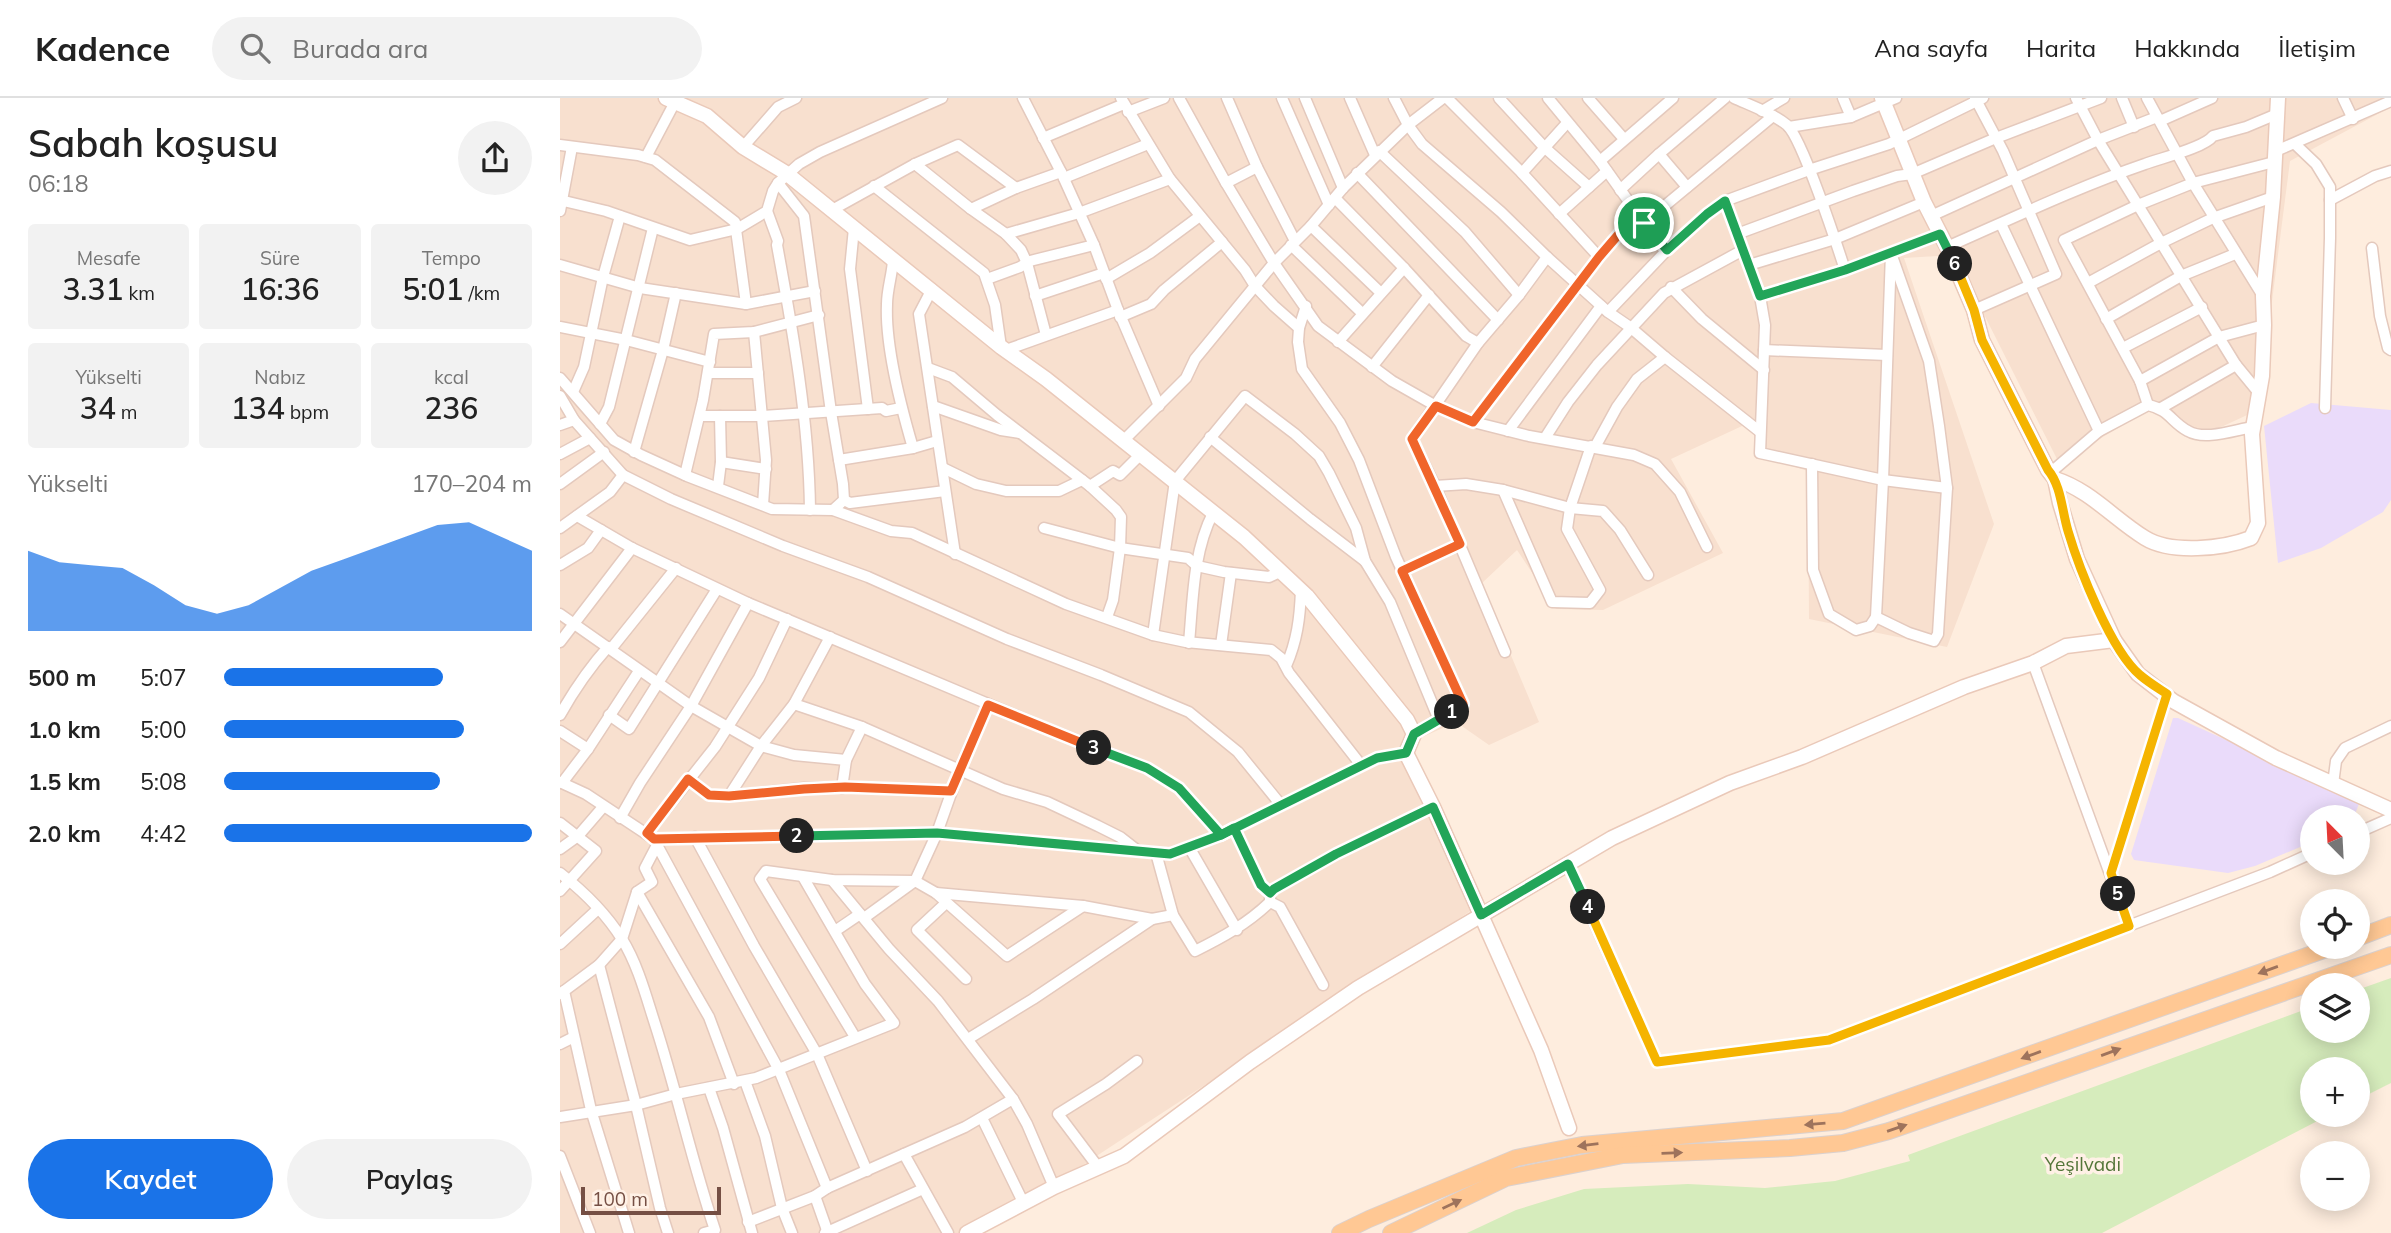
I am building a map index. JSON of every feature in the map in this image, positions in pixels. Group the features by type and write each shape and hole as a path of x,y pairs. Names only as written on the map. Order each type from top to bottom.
{"main road":[{"path":"2370,932 2391,925"},
{"path":"1391,1233 1506,1178 1623,1155 1790,1148 1843,1143 1889,1132 2391,955"},
{"path":"1340,1233 1516,1158 1583,1145 1843,1121 2300,958"}],"street":[{"path":"743,147 775,103 796,98"},
{"path":"810,510 803,413 776,245 778,241 767,211 773,191 799,164 820,152 942,98"},
{"path":"1023,98 1094,245 1119,314 1159,406"},
{"path":"1043,138 1124,104 1164,98"},
{"path":"1179,98 1274,262 1318,326 1392,381 1436,406 1473,422 1634,455 1655,464 1680,492 1707,547"},
{"path":"1227,98 1293,243 1362,313"},
{"path":"1282,98 1332,201 1405,268 1466,336 1478,343"},
{"path":"1306,98 1343,188"},
{"path":"1350,98 1377,153 1465,232 1519,295"},
{"path":"1394,98 1422,144 1501,212 1605,309 1759,431"},
{"path":"1499,98 1544,147 1589,187"},
{"path":"1548,98 1600,161 1644,223 1667,250"},
{"path":"1600,161 1673,98"},
{"path":"1620,190 1659,153 1725,98"},
{"path":"1734,98 1789,127 1809,170 1845,270"},
{"path":"1644,223 1784,98"},
{"path":"1843,98 1851,117"},
{"path":"1737,234 1821,202 1897,176 1912,174 2079,101 2101,98"},
{"path":"2122,98 2134,127"},
{"path":"1931,216 2098,140 2212,98"},
{"path":"2053,476 2074,485 2147,539 2168,546 2202,547 2241,542 2251,538 2258,523 2253,427 2259,393 2264,325 2263,296 2273,197 2278,98"},
{"path":"2343,98 2353,119"},
{"path":"1124,440 1186,379 1195,359 1274,262 1311,226 1377,153 1440,99 1522,173 1599,257"},
{"path":"1507,431 1605,309 1707,214 1725,201 1898,140 1978,99 2056,274 1974,310"},
{"path":"1596,100 1624,139"},
{"path":"1789,127 1851,117 1888,100 1898,140 1974,310 1982,340 2053,476 2077,559 2113,640 2138,674 2173,701 2276,758 2391,810"},
{"path":"2079,101 2098,140 2181,276 2236,365 2259,393"},
{"path":"2153,101 2158,119 2176,153 2213,218 2263,296"},
{"path":"2148,405 2140,381 2064,240 2138,205 2193,183 2275,157 2295,144 2391,101"},
{"path":"646,158 680,102 707,116 783,179 832,210 1003,348 1124,440 1282,572 1342,637 1407,720 1414,734"},
{"path":"1124,104 1170,179 1255,286 1299,328"},
{"path":"1760,296 1891,253 1944,241 2001,223 2119,173 2197,147 2211,140 2213,136 2246,127 2277,114"},
{"path":"1522,173 1567,123"},
{"path":"971,209 1016,188 1062,175 1149,144"},
{"path":"2295,144 2325,175 2330,187 2325,408"},
{"path":"832,210 915,164 958,145 1016,188"},
{"path":"746,304 737,229 734,222 655,160 566,146 561,204 620,216 690,240 737,229 767,211"},
{"path":"1659,153 1687,187"},
{"path":"915,164 1006,234 1021,250 1046,335"},
{"path":"1226,183 1257,167"},
{"path":"1559,214 1607,171"},
{"path":"2330,201 2375,176 2391,171"},
{"path":"1357,173 1498,320"},
{"path":"783,179 804,216 844,500"},
{"path":"1006,234 1079,213 1170,179"},
{"path":"874,186 984,273 998,316 1003,348"},
{"path":"2088,283 2213,218 2273,197"},
{"path":"1725,201 1760,296 1765,325 1760,453 1883,480 1947,488"},
{"path":"1749,265 1835,239 1924,201"},
{"path":"1473,422 1599,257 1637,213"},
{"path":"573,392 584,368 603,277 620,216"},
{"path":"1035,296 1105,276 1143,257 1200,216"},
{"path":"2001,223 2099,431"},
{"path":"1311,226 1381,293"},
{"path":"600,424 609,407 653,228"},
{"path":"854,228 850,269 868,410"},
{"path":"1003,348 1151,304 1222,242"},
{"path":"988,279 1027,263 1094,245"},
{"path":"2372,248 2380,316 2388,348 2391,350"},
{"path":"1545,438 1568,402 1630,327 1671,287 1743,250"},
{"path":"1812,464 1813,570 1829,614 1856,630 1870,626 1877,617 1891,253"},
{"path":"1877,617 1909,633 1934,641 1938,634 1947,488 1929,361 1891,253"},
{"path":"2106,319 2181,276 2235,254"},
{"path":"1505,652 1435,485 1412,439 1478,343 1547,257"},
{"path":"893,261 886,302 888,330 901,408 913,448"},
{"path":"560,265 640,288 746,304 815,292"},
{"path":"1338,342 1405,268"},
{"path":"1671,287 1763,370"},
{"path":"932,289 919,314 955,554"},
{"path":"560,528 610,492 632,450 663,350 676,293"},
{"path":"1372,367 1429,295"},
{"path":"1306,306 1298,342 1303,369 1340,423 1359,460 1402,571 1463,704 1414,734 1406,753 1433,807 1541,1050 1569,1128"},
{"path":"2123,348 2202,307"},
{"path":"685,475 700,416 714,334 754,332 819,315"},
{"path":"2140,381 2219,337 2264,325"},
{"path":"560,327 626,340 709,367 758,373"},
{"path":"754,332 766,469 763,505"},
{"path":"1764,350 1887,355"},
{"path":"1503,490 1552,602 1590,603 1600,590 1567,529 1570,508 1593,446 1617,407 1637,379 1665,357"},
{"path":"2161,408 2236,365"},
{"path":"928,368 952,377 1116,510 1121,517 1120,548 1113,600 1107,617"},
{"path":"560,377 614,440 685,475 772,509 833,510 891,531 912,533 1066,604 1153,635 1189,643 1271,650 1281,658 1361,765"},
{"path":"560,396 575,420 619,471 671,499 783,546 868,577 1007,639 1189,712 1238,752 1281,805"},
{"path":"1153,635 1175,481 1245,396 1295,434 1318,456 1329,473 1356,528 1365,561 1390,602 1439,720"},
{"path":"2053,476 2099,431 2148,405 2161,408 2186,431 2199,436 2253,427"},
{"path":"933,406 1001,430 1022,433"},
{"path":"700,416 762,416 882,408 886,411 901,408"},
{"path":"718,486 721,463 720,416"},
{"path":"560,425 575,420"},
{"path":"1210,436 1365,561"},
{"path":"560,454 590,438"},
{"path":"839,460 913,448 937,441"},
{"path":"560,484 604,452"},
{"path":"943,468 976,484 1006,491 1059,491 1113,471 1120,475 1141,454"},
{"path":"721,463 766,469"},
{"path":"1435,485 1466,484 1503,490 1570,508 1604,512 1620,530 1648,575"},
{"path":"844,500 850,503 945,491"},
{"path":"833,510 844,500"},
{"path":"1189,643 1197,566 1204,531 1213,513"},
{"path":"577,516 632,548 748,603 988,705 1147,768 1179,788 1221,835"},
{"path":"1044,528 1120,548 1188,558 1197,566 1231,573 1269,577 1282,572"},
{"path":"560,565 588,548 601,530"},
{"path":"1402,571 1460,544"},
{"path":"560,642 632,548"},
{"path":"560,715 588,670 610,648 676,568"},
{"path":"1221,645 1231,573"},
{"path":"609,716 629,729 717,589"},
{"path":"1286,666 1294,648 1299,625 1301,590"},
{"path":"620,818 691,706 748,603"},
{"path":"560,614 657,684 761,746 794,755 846,760"},
{"path":"629,1233 591,1111 562,993 599,965 622,939 637,892 652,882 645,868 653,839 688,779 715,747 759,678 787,619"},
{"path":"729,796 761,746 794,704 830,637"},
{"path":"967,1233 1054,1186 1124,1156 1250,1062 1357,988 1612,838 1730,783 1802,757 1964,687 2033,663 2066,646 2113,640"},
{"path":"2033,663 2129,926"},
{"path":"639,671 588,749 561,782 586,794 653,839 779,1070 827,1188"},
{"path":"2111,873 2167,694"},
{"path":"794,704 862,727 1003,789 1047,802 1109,831 1138,852"},
{"path":"835,930 862,916 915,881 988,705"},
{"path":"2333,783 2336,761 2346,748 2391,726"},
{"path":"842,788 846,760 862,727"},
{"path":"560,731 588,749"},
{"path":"653,839 937,833 1170,854 1221,835 1377,758 1406,753"},
{"path":"688,779 709,795 729,796 842,788 951,791"},
{"path":"560,849 578,835 603,807"},
{"path":"1156,853 1173,915 1195,951 1237,930 1270,897 1274,889 1336,854 1433,807"},
{"path":"2370,827 2391,818"},
{"path":"560,823 596,851 560,891"},
{"path":"1234,828 1261,885 1280,907 1323,985"},
{"path":"695,838 817,1054 867,1171"},
{"path":"1189,847 1237,930"},
{"path":"1568,864 1657,1062 1829,1040 2300,858"},
{"path":"855,1037 760,879 766,871 832,880 915,881 936,893 1007,956 1083,906"},
{"path":"560,873 598,909 622,939 645,991 715,1230 704,1233"},
{"path":"560,1116 636,1105 676,1094 739,1083 779,1070 894,1023 865,984 803,877"},
{"path":"832,880 889,949 938,1001 1013,1099 1054,1186"},
{"path":"637,892 709,1017 765,1136 782,1208 792,1233"},
{"path":"936,893 1083,906 1152,919 1173,915"},
{"path":"946,903 917,930 966,978"},
{"path":"560,944 598,909"},
{"path":"968,1039 1152,919"},
{"path":"599,965 668,1233"},
{"path":"560,1044 574,1037"},
{"path":"1098,1167 1058,1114 1137,1061"},
{"path":"709,1088 723,1128 750,1228 782,1208 815,1196 827,1188 982,1118 1013,1099"},
{"path":"982,1118 1023,1202"},
{"path":"904,1154 948,1233"},
{"path":"560,1156 590,1233"},
{"path":"815,1196 827,1233 923,1189"}],"shaded area":[{"path":"560,98 2391,98 2391,107 2290,161 2258,410 2193,440 2152,408 2059,463 1954,255 1904,258 1994,524 1947,647 1809,619 1808,471 1754,454 1755,420 1671,459 1723,553 1603,610 1556,609 1517,550 1481,584 1539,722 1489,745 1456,722 1405,745 1472,910 991,1225 970,1233 560,1233"},
{"path":"2311,403 2391,410 2391,500 2383,512 2321,548 2278,563 2264,426"},
{"path":"2173,718 2360,801 2358,805 2300,805 2300,847 2255,866 2228,873 2134,860 2131,854"}],"green space":[{"name":"Yeşilvadi","path":"2391,978 2391,1083 2370,1094 2370,1057 2300,1057 2300,1127 2306,1127 2102,1233 1467,1233 1516,1210 1584,1189 1688,1184 1765,1188 1835,1181 1910,1161 1908,1155 2300,1011 2300,1043 2370,1043 2370,985"}],"route":[{"path":"1644,223 1637,213 1599,257 1473,422 1436,406 1412,439 1460,544 1402,571 1463,704 1414,734 1406,753 1377,758 1361,765 1234,828 1221,835 1170,854 937,833 654,839 647,833 688,779 709,795 729,796 845,787 951,791 988,705 1147,768 1179,788 1221,835 1234,828 1261,885 1270,893 1336,854 1433,807 1481,915 1568,864 1657,1062 1829,1040 2129,926 2111,873 2167,694 2138,674 2113,640 2077,559 2055,479 1982,340 1974,310 1940,234 1845,270 1760,296 1725,201 1667,250 1644,223"}]}
